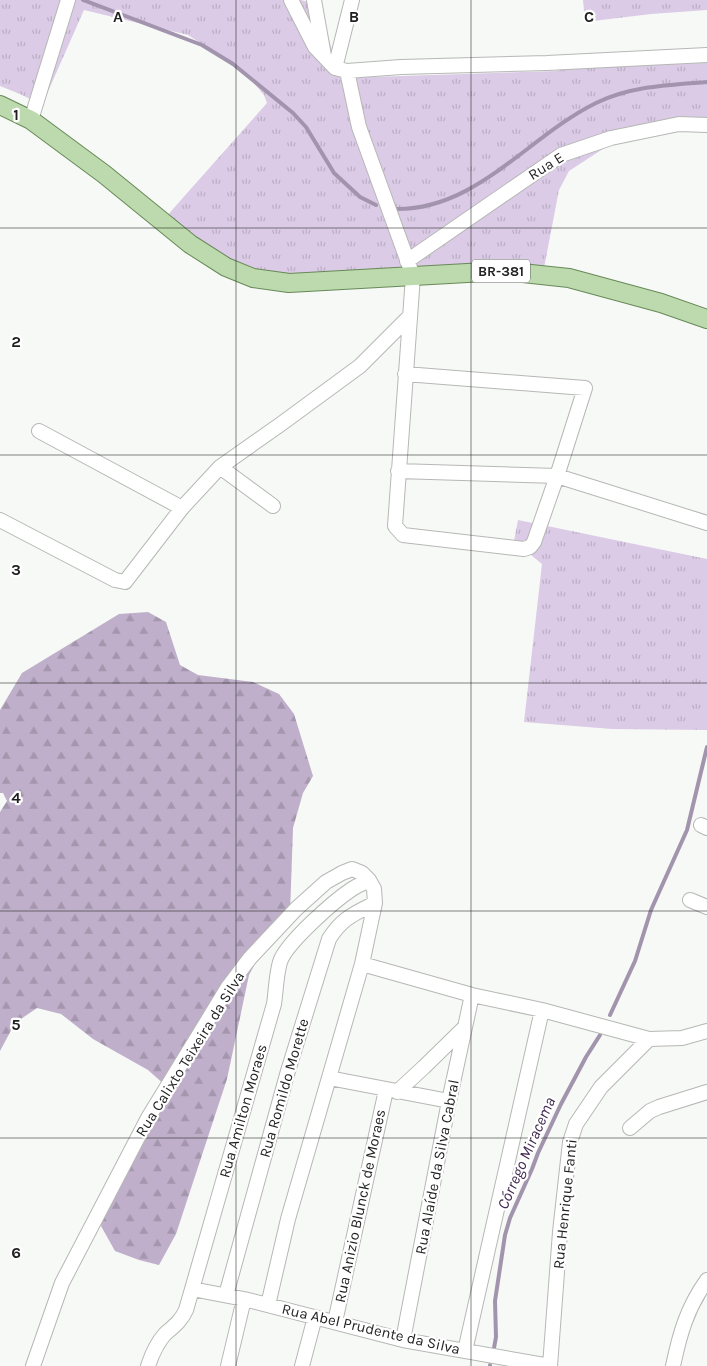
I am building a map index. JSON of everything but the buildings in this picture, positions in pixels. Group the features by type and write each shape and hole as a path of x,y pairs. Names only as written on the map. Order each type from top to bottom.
{"main road":[{"name":"BR-381","path":"0,105 31,120 104,174 190,244 218,262 253,278 290,283 410,268 503,271 569,278 661,303 707,319"}],"street":[{"path":"31,120 68,0"},
{"path":"291,0 315,47 341,69 547,63 707,55"},
{"path":"314,0 324,56"},
{"path":"352,0 341,69 359,128 410,268 409,318 398,471 395,526 403,535 524,549 530,546 534,542 557,476 585,388 405,374"},
{"name":"Rua E","path":"410,268 561,155 611,138 679,124 707,125"},
{"path":"0,520 115,580 125,582 182,508 220,467 360,366 409,318"},
{"path":"39,431 182,508"},
{"path":"220,467 273,506"},
{"path":"398,471 557,476 707,523"},
{"name":"Rua Calixto Teixeira da Silva","path":"33,1366 62,1283 148,1118 228,988 250,958 296,909 326,882 352,869 362,873 369,880"},
{"path":"268,1305 288,1219 362,964 375,903 374,889 369,880"},
{"name":"Rua Amilton Moraes","path":"148,1366 153,1351 159,1342 183,1317 274,1004 280,962 287,950 305,930 339,899 369,880"},
{"path":"690,900 707,907"},
{"name":"Rua Romildo Morette","path":"226,1295 288,1071 329,939 337,926 346,918 375,903"},
{"path":"362,964 472,995 542,1010 649,1039 682,1038 707,1031"},
{"name":"Rua Alaíde da Silva Cabral","path":"403,1340 449,1101 472,995"},
{"path":"465,1351 542,1010"},
{"path":"391,1091 424,1068 466,1026"},
{"name":"Rua Henrique Fanti","path":"550,1366 560,1232 570,1142 576,1124 601,1087 649,1039"},
{"path":"329,1078 449,1101"},
{"name":"Rua Anizio Blunck de Moraes","path":"335,1322 391,1091"},
{"path":"630,1128 650,1111 707,1092"},
{"path":"673,1366 685,1318 707,1280"},
{"name":"Rua Abel Prudente da Silva","path":"192,1289 244,1299 403,1340 550,1366"},
{"path":"228,1366 244,1299"},
{"path":"302,1366 315,1317"}],"green space":[{"path":"0,0 301,0 319,5 340,78 557,71 578,65 707,63 707,123 612,143 569,171 559,190 544,268 323,278 242,271 165,218 267,103 264,95 246,74 188,35 84,10 42,105 0,86"},
{"path":"583,0 707,0 707,10 651,14 585,22"},
{"path":"518,520 707,559 707,730 612,729 524,722 542,564 514,541"},
{"path":"148,612 166,622 180,665 198,675 253,682 279,694 294,714 313,776 303,793 293,828 290,914 272,932 249,975 227,1079 176,1234 159,1265 115,1251 101,1226 107,1197 166,1086 148,1070 93,1039 61,1014 37,1008 15,1023 0,1051 0,812 7,801 3,793 0,793 0,710 22,673 119,614"}],"waterway":[{"path":"83,0 202,45 233,64 293,113 306,127 334,173 360,197 376,205"},
{"path":"394,209 423,206 450,198 476,185 500,170 571,117 609,97 650,87 707,82"},
{"name":"Córrego Miracema","path":"610,1015 635,961 651,910 687,830 707,747"},
{"name":"Córrego Miracema","path":"494,1348 496,1337 495,1301 505,1235 510,1218 561,1104 600,1035"}]}
